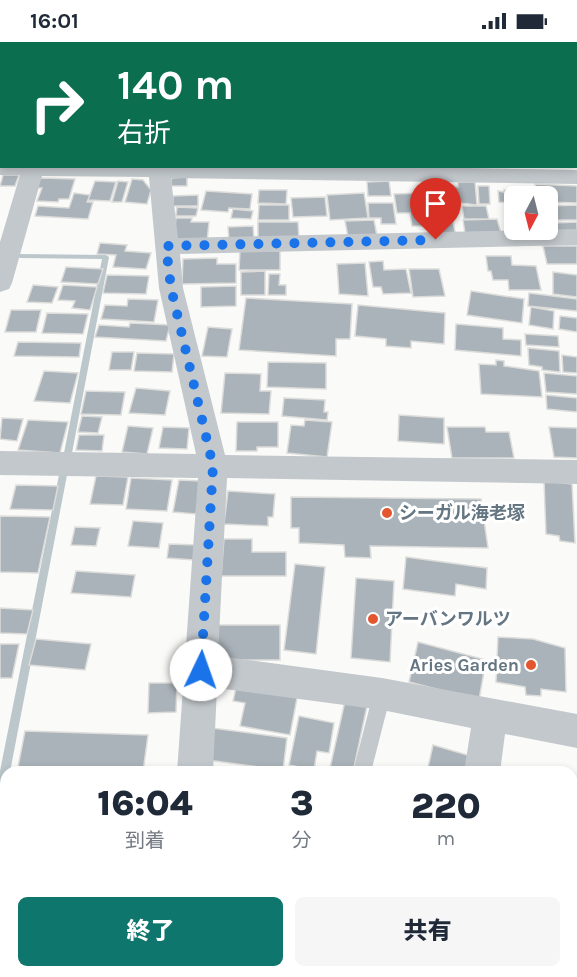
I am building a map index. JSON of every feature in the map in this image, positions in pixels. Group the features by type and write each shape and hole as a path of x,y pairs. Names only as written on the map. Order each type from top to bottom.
{"street":[{"path":"0,168 577,177 571,168"},
{"path":"0,283 33,168"},
{"path":"159,169 171,288 213,466 195,766"},
{"path":"166,246 577,237"},
{"path":"0,463 577,472"},
{"path":"201,670 382,694 577,731"},
{"path":"483,766 490,715"}],"lane":[{"path":"364,766 382,694"}],"building":[{"path":"3,175 19,175 15,186 0,186"},
{"path":"187,177 187,186 171,186 171,178"},
{"path":"40,178 75,179 69,199 59,199 58,202 37,201 42,188 36,188"},
{"path":"132,179 143,180 151,190 147,204 125,202"},
{"path":"95,181 116,182 110,201 88,200"},
{"path":"118,181 128,182 122,202 112,202"},
{"path":"389,181 391,196 368,196 367,182"},
{"path":"458,182 475,182 477,205 443,201 442,186 458,187"},
{"path":"535,184 577,186 577,203 558,202 558,186 535,186"},
{"path":"478,186 489,186 490,204 479,204"},
{"path":"259,190 287,190 286,204 258,203"},
{"path":"206,191 252,194 250,209 229,208 228,212 201,210"},
{"path":"498,191 504,192 504,202 499,202"},
{"path":"74,193 90,195 87,202 93,202 88,219 35,216 38,206 69,208"},
{"path":"364,193 368,218 330,220 327,195"},
{"path":"424,193 430,226 412,226 410,213 397,213 394,194"},
{"path":"198,195 198,206 173,206 173,196"},
{"path":"325,197 327,216 293,217 291,198"},
{"path":"368,203 393,203 396,224 381,224 381,218 369,218"},
{"path":"259,205 289,205 289,220 258,220"},
{"path":"577,205 577,220 558,220 558,206"},
{"path":"462,206 486,206 489,219 464,219"},
{"path":"177,207 198,208 196,216 176,216"},
{"path":"233,209 253,211 251,219 231,218"},
{"path":"432,213 451,213 456,236 436,236"},
{"path":"176,218 192,218 191,222 209,222 207,242 173,242"},
{"path":"497,219 501,233 465,233 463,220"},
{"path":"374,220 377,236 348,237 345,221"},
{"path":"258,222 298,222 299,239 258,240"},
{"path":"577,222 577,235 558,236 558,223"},
{"path":"253,226 254,239 229,240 228,227"},
{"path":"100,243 127,245 125,251 151,253 146,269 113,267 116,255 97,254"},
{"path":"543,246 577,246 577,264 547,264"},
{"path":"240,251 280,251 280,270 239,270"},
{"path":"486,256 511,256 512,265 536,266 541,290 509,290 508,280 493,280 491,271 488,271"},
{"path":"217,258 217,264 236,264 236,283 182,284 183,259"},
{"path":"383,261 384,270 406,269 411,293 383,294 381,287 373,287 369,262"},
{"path":"365,263 368,296 339,294 337,264"},
{"path":"66,267 103,269 98,284 61,282"},
{"path":"409,269 439,269 445,296 413,297"},
{"path":"265,271 265,295 241,295 241,272"},
{"path":"553,272 577,275 577,297 553,294"},
{"path":"269,274 280,274 279,285 286,285 286,295 268,295"},
{"path":"107,275 149,276 146,294 103,293"},
{"path":"33,285 58,287 52,303 27,302"},
{"path":"63,285 97,287 90,310 72,308 75,301 58,300"},
{"path":"236,286 236,306 201,307 201,287"},
{"path":"471,291 524,299 522,323 467,315"},
{"path":"529,293 577,299 577,311 528,306"},
{"path":"246,298 352,304 350,339 336,339 336,356 239,350"},
{"path":"128,299 158,300 154,322 101,319 105,305 127,306"},
{"path":"358,305 445,313 444,344 411,341 411,348 386,346 386,339 355,336"},
{"path":"531,307 554,311 553,329 529,325"},
{"path":"11,310 41,310 36,332 5,332"},
{"path":"47,313 88,314 83,334 42,333"},
{"path":"560,316 577,318 577,332 559,329"},
{"path":"130,323 170,325 166,341 95,337 99,325 129,327"},
{"path":"456,324 503,328 503,339 521,340 521,356 455,350"},
{"path":"208,327 232,329 227,357 202,356"},
{"path":"525,334 558,336 559,347 526,345"},
{"path":"18,342 81,343 79,357 14,356"},
{"path":"528,348 559,351 560,372 542,370 542,367 529,365"},
{"path":"112,352 134,352 131,370 109,370"},
{"path":"137,353 174,354 172,372 134,371"},
{"path":"562,355 577,357 577,373 563,372"},
{"path":"496,360 504,361 504,366 539,371 542,397 481,394 479,364 496,365"},
{"path":"268,362 326,363 326,389 267,387"},
{"path":"44,371 78,373 70,403 34,401"},
{"path":"225,373 261,374 260,391 271,391 269,414 221,413"},
{"path":"544,373 577,376 577,394 546,392"},
{"path":"136,388 170,391 165,415 129,413"},
{"path":"86,391 125,392 121,415 81,414"},
{"path":"546,395 577,398 577,412 547,409"},
{"path":"284,398 325,400 324,412 328,412 327,420 282,416"},
{"path":"399,415 444,418 444,444 398,441"},
{"path":"82,416 102,417 98,433 78,432"},
{"path":"2,418 23,419 17,441 0,439"},
{"path":"28,420 68,422 60,453 18,450"},
{"path":"305,420 332,422 327,457 287,453 291,425 304,426"},
{"path":"237,422 278,422 278,447 257,447 257,451 236,451"},
{"path":"128,426 153,428 147,454 122,452"},
{"path":"163,427 189,428 187,449 159,448"},
{"path":"447,427 485,427 486,432 509,432 514,458 452,458"},
{"path":"549,427 577,428 577,458 554,457"},
{"path":"79,435 104,435 102,451 76,450"},
{"path":"96,476 128,477 123,505 90,504"},
{"path":"131,478 172,480 167,511 126,509"},
{"path":"179,480 201,481 196,514 173,512"},
{"path":"544,481 572,484 575,543 560,541 559,536 546,534"},
{"path":"16,485 58,486 53,510 10,509"},
{"path":"228,491 275,494 273,517 268,517 268,526 224,524"},
{"name":"シーガル海老塚","path":"291,497 481,499 488,548 370,546 371,558 345,557 344,545 299,543 299,528 291,528"},
{"path":"0,516 50,517 38,573 0,572"},
{"path":"133,521 163,523 159,548 128,546"},
{"path":"75,527 100,528 96,546 71,545"},
{"path":"224,539 252,539 252,552 286,552 286,576 221,576"},
{"path":"169,544 196,545 194,560 167,558"},
{"path":"406,557 487,568 486,589 456,584 455,596 403,589"},
{"path":"295,564 325,567 316,654 284,650"},
{"path":"76,571 135,575 131,597 71,593"},
{"name":"アーバンワルツ","path":"356,578 394,581 390,662 351,658"},
{"path":"0,608 33,610 27,634 0,633"},
{"path":"212,625 280,625 280,660 210,660"},
{"name":"Aries Garden","path":"498,637 533,639 565,648 566,692 541,689 541,696 526,695 525,687 496,682"},
{"path":"36,639 91,644 85,670 29,665"},
{"path":"418,642 486,660 479,700 409,682"},
{"path":"0,644 19,644 12,678 0,678"},
{"path":"149,683 177,683 176,712 148,713"},
{"path":"237,683 298,693 290,735 240,726 245,703 233,701"},
{"path":"345,701 367,706 354,766 330,766"},
{"path":"299,716 334,723 329,753 317,751 315,766 289,765"},
{"path":"212,728 287,738 284,766 253,766 207,760"},
{"path":"25,731 148,735 144,766 18,766"},
{"path":"433,745 474,757 472,766 428,766"}],"waterway":[{"path":"20,256 106,257 68,453"},
{"path":"6,766 63,475"}],"place":[{"name":"シーガル海老塚","path":"387,513"},
{"name":"アーバンワルツ","path":"373,619"},
{"name":"Aries Garden","path":"531,665"}],"route":[{"path":"201,670 213,466 171,288 166,246 436,240"}]}
